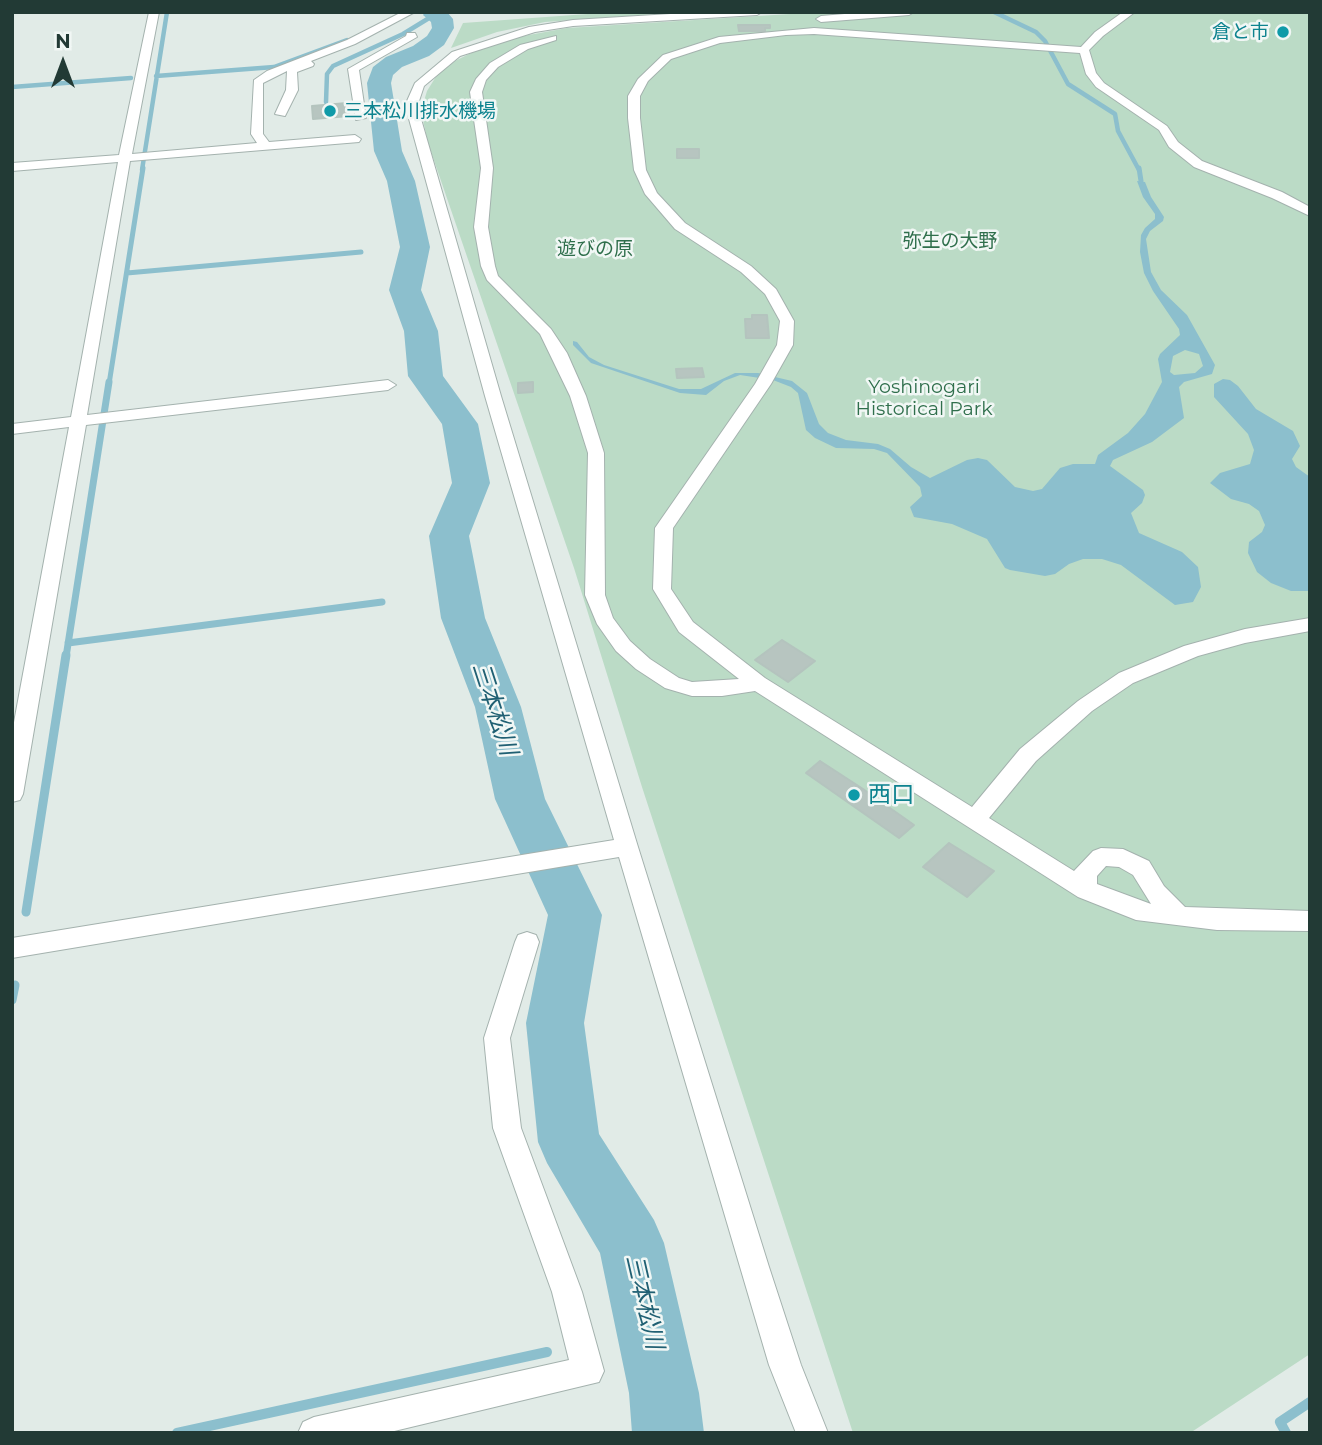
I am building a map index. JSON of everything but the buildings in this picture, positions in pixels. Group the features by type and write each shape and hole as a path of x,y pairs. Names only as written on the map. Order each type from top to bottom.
{"street":[{"path":"12,794 96,420 130,157 154,12"},
{"path":"265,146 257,134 258,82 271,73 351,41 410,12"},
{"path":"281,114 292,90 292,71 367,43 417,12"},
{"path":"757,12 595,17 533,29 456,54 419,85 413,101 415,119 489,383 626,847 754,1267 785,1365 811,1433"},
{"path":"758,683 722,689 692,689 673,683 643,664 623,646 604,619 595,595 596,453 578,396 559,353 546,332 492,277 488,266 481,227 488,168 476,92 481,79 508,55 536,43 570,34 631,26 859,18 909,12"},
{"path":"1084,50 1099,34 1130,12"},
{"path":"360,118 353,69 412,37 388,31"},
{"path":"1084,50 849,33 786,32 719,40 693,47 667,57 643,79 634,96 634,118 640,170 651,194 680,226 746,269 771,292 787,321 785,345 763,384 664,528 662,589 686,627 758,683 1086,890 1144,913 1217,920 1310,921"},
{"path":"1084,50 1091,74 1100,85 1163,128 1174,144 1192,160 1277,195 1310,212"},
{"path":"12,167 355,139"},
{"path":"12,429 388,385"},
{"path":"975,819 1028,755 1085,706 1126,678 1191,651 1245,636 1310,624"},
{"path":"12,948 507,858 593,853 626,847"},
{"path":"1086,890 1085,873 1101,857 1123,858 1141,868 1156,893 1178,916"},
{"path":"314,1433 588,1371 567,1292 507,1128 497,1038 527,942"}],"green space":[{"path":"615,12 686,12 545,22 497,32 451,48 463,23"},
{"name":"Yoshinogari Historical Park","path":"822,12 1310,12 1310,1354 1190,1433 853,1433 642,787 574,568 428,143 421,111 427,91 437,75 455,61 481,48 518,37 567,28"}],"water":[{"path":"1137,181 1145,182 1164,217 1146,239 1151,272 1161,290 1187,315 1215,365 1212,374 1184,382 1179,387 1184,418 1152,442 1113,460 1110,466 1143,490 1145,495 1142,503 1131,513 1139,533 1182,552 1198,567 1201,587 1193,602 1175,605 1121,565 1102,559 1083,559 1069,564 1055,574 1045,576 1005,568 987,539 952,524 914,517 910,507 922,496 920,487 887,453 874,449 836,448 815,438 806,430 798,393 791,387 773,380 740,375 724,381 706,395 680,393 591,363 573,345 573,341 577,342 589,357 604,365 679,389 701,389 735,373 758,373 792,381 807,393 819,424 828,433 846,440 878,444 890,449 911,467 930,478 967,460 978,458 987,460 1015,487 1033,491 1042,489 1060,468 1073,464 1095,464 1098,455 1128,433 1145,414 1162,382 1158,359 1160,354 1180,335 1179,329 1144,273 1140,252 1141,235 1155,219 1155,214 1143,197","holes":["1185,350 1199,354 1203,366 1195,373 1174,375 1170,372 1173,356"]},
{"path":"1223,379 1238,386 1256,409 1293,431 1300,446 1292,459 1296,467 1310,477 1310,591 1291,591 1271,583 1257,572 1248,553 1249,542 1262,532 1265,525 1259,511 1249,504 1231,499 1210,483 1220,473 1250,464 1254,450 1248,434 1214,397 1214,384"}],"waterway":[{"path":"157,76 167,12"},
{"name":"三本松川","path":"436,12 434,15 442,19 443,28 436,40 421,51 394,62 382,72 379,83 388,151 401,181 415,247 405,290 421,331 426,376 460,424 471,483 449,536 463,618 498,707 520,799 575,915 555,1023 569,1142 631,1243 664,1393 668,1433"},
{"path":"994,12 1036,32 1045,41 1068,84 1115,114 1118,131 1139,170"},
{"path":"326,102 327,74 333,66 403,34 434,15"},
{"path":"157,76 274,67 347,40"},
{"path":"142,170 157,76"},
{"path":"12,87 131,78"},
{"path":"109,384 143,168"},
{"path":"1139,168 1141,181"},
{"path":"127,273 361,252"},
{"path":"68,643 109,382"},
{"path":"68,643 382,602"},
{"path":"66,657 68,643"},
{"path":"26,912 66,655"},
{"path":"12,1000 15,985"},
{"path":"177,1433 547,1352"},
{"path":"1286,1433 1280,1422 1310,1402"}],"place":[{"name":"倉と市","path":"1283,32"},
{"name":"三本松川排水機場","path":"330,111"},
{"name":"西口","path":"854,795"}],"park label":[{"name":"弥生の大野","path":"950,241"},
{"name":"遊びの原","path":"595,249"}]}
